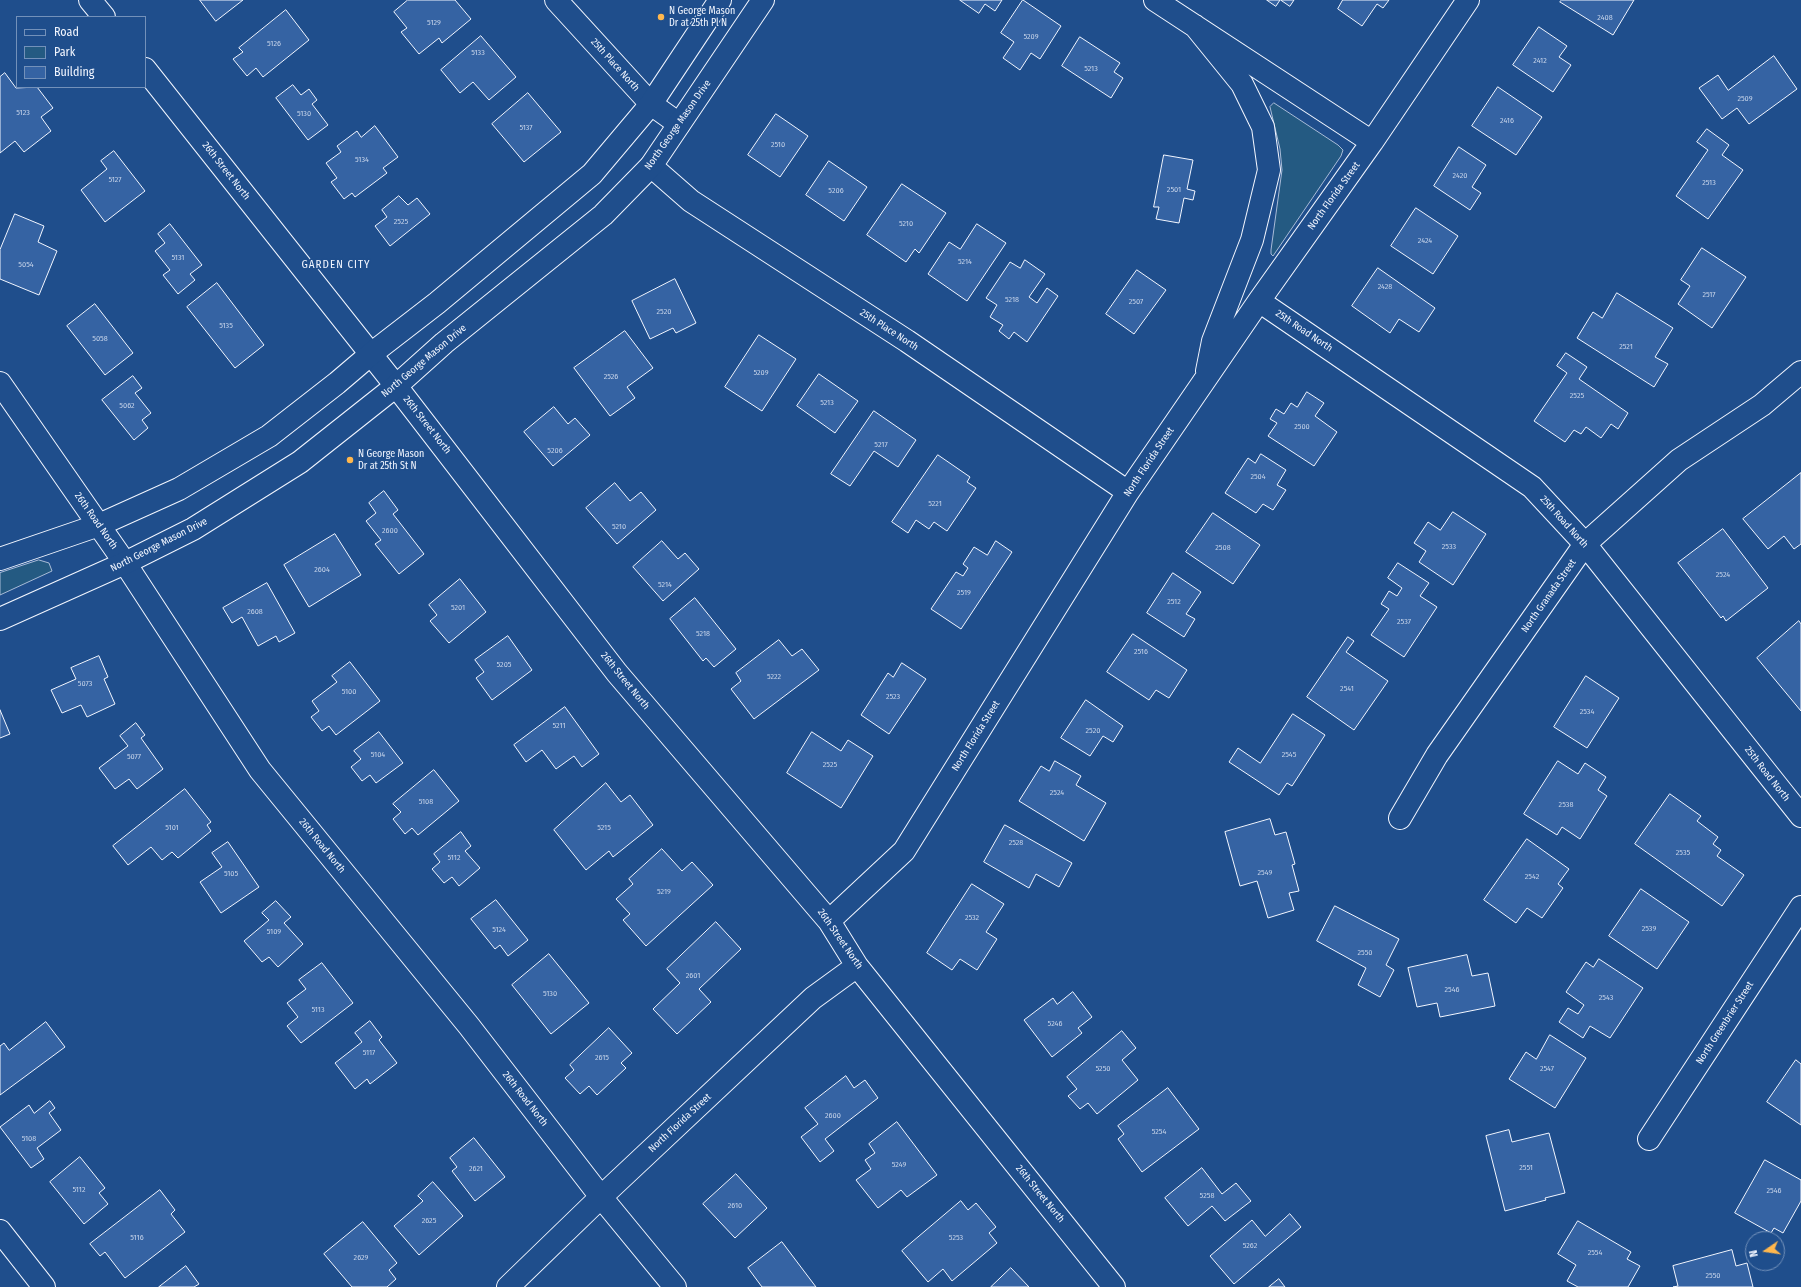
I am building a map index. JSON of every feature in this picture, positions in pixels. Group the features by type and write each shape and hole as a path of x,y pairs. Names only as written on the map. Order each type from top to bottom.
{"street":[{"path":"90,0 103,16"},
{"name":"25th Place North","path":"556,0 651,104 679,124"},
{"path":"0,560 99,525 179,489 269,436 437,303 592,174 651,104 720,0"},
{"name":"North George Mason Drive","path":"0,619 125,563 193,529 300,462 396,386 444,343 603,215 651,166 762,0"},
{"path":"1155,0 1372,142"},
{"name":"North Florida Street","path":"829,921 904,851 1128,492 1259,301 1372,142 1468,0"},
{"path":"1195,26 1242,84 1263,127 1269,170 1252,240 1213,341 1206,378"},
{"name":"26th Street North","path":"146,70 371,354 617,673 829,921 857,966 1114,1287"},
{"name":"25th Place North","path":"651,166 691,201 907,341 1128,492"},
{"name":"25th Road North","path":"1259,301 1532,487 1586,544 1801,816"},
{"name":"North Granada Street","path":"1400,818 1437,755 1586,544 1679,460 1762,405 1801,372"},
{"name":"26th Road North","path":"0,383 125,563 260,770 469,1026 601,1197 675,1287"},
{"name":"North Greenbrier Street","path":"1650,1139 1801,907"},
{"name":"North Florida Street","path":"508,1287 601,1197 813,998 857,966"},
{"path":"0,1231 44,1287"}],"green space":[{"path":"1274,103 1338,145 1343,150 1341,156 1273,256 1271,254 1271,250 1282,170 1280,149 1270,107"},
{"path":"39,560 49,563 52,571 0,595 0,573"}],"building":[{"path":"200,0 243,0 216,21"},
{"path":"408,0 455,0 471,19 442,43 439,38 419,54 401,32 407,28 394,12"},
{"path":"960,0 1002,0 995,11 985,4 979,13"},
{"path":"1023,0 1061,26 1040,59 1031,53 1020,70 1003,58 1014,42 1001,33"},
{"path":"1267,0 1280,0 1276,6"},
{"path":"1281,0 1294,0 1290,6"},
{"path":"1343,0 1389,0 1383,8 1377,4 1362,26 1338,9"},
{"path":"1562,0 1634,0 1613,35 1560,2"},
{"path":"286,10 309,40 263,77 256,68 247,76 233,59 243,52 239,48"},
{"path":"1539,27 1567,46 1559,57 1571,65 1553,92 1513,65"},
{"path":"481,36 516,77 489,100 473,82 460,93 441,70"},
{"path":"1080,37 1120,63 1114,72 1123,78 1111,98 1062,66"},
{"path":"1774,56 1797,89 1749,124 1737,108 1722,119 1699,88 1718,75 1728,90"},
{"path":"5,73 16,88 38,88 53,108 41,117 51,131 24,152 15,141 0,153 0,77"},
{"path":"293,85 301,95 309,89 317,100 312,104 328,125 308,140 276,98"},
{"path":"1498,87 1542,117 1516,155 1472,126"},
{"path":"528,93 561,132 524,162 492,124"},
{"path":"776,114 808,136 780,177 748,155"},
{"path":"375,126 398,157 383,168 387,173 355,197 352,193 344,199 331,182 337,178 326,163 341,152 337,146 357,131 361,137"},
{"path":"1707,129 1729,145 1722,155 1743,170 1708,219 1676,196 1708,150 1697,142"},
{"path":"1459,147 1486,165 1472,187 1481,193 1470,210 1434,186"},
{"path":"114,151 145,191 105,222 81,190 107,169 101,161"},
{"path":"1164,155 1193,160 1187,189 1195,191 1193,200 1184,198 1179,223 1156,219 1159,207 1154,207"},
{"path":"829,161 867,187 844,221 806,195"},
{"path":"902,184 946,213 919,253 915,249 906,262 867,235"},
{"path":"399,196 408,205 417,198 430,214 390,246 375,226 387,217 382,210"},
{"path":"1416,208 1458,236 1433,274 1391,246"},
{"path":"15,214 44,226 38,242 57,251 39,295 0,279 0,250"},
{"path":"170,224 202,265 190,274 195,280 178,294 163,275 170,270 155,251 165,243 158,234"},
{"path":"977,224 1006,243 967,301 928,274 949,242 960,249"},
{"path":"1702,248 1746,277 1712,328 1678,304 1690,286 1681,280"},
{"path":"1025,260 1045,274 1029,297 1037,303 1047,288 1058,296 1027,342 1014,332 1009,339 999,331 1003,325 990,317 997,305 986,298 1010,262 1020,268"},
{"path":"1378,268 1435,308 1419,332 1399,319 1390,333 1352,306"},
{"path":"1137,270 1166,290 1134,334 1106,314"},
{"path":"675,279 696,323 676,333 673,328 650,339 632,301"},
{"path":"217,283 264,345 235,368 187,307"},
{"path":"1617,293 1673,328 1655,357 1668,364 1654,387 1577,338 1593,312 1602,318"},
{"path":"95,304 133,353 105,375 67,326"},
{"path":"625,331 653,368 627,387 635,398 610,416 574,368"},
{"path":"759,335 796,359 762,411 725,387"},
{"path":"1566,353 1587,367 1579,379 1628,413 1618,429 1611,424 1601,438 1586,427 1581,434 1574,430 1565,442 1534,421 1567,373 1557,366"},
{"path":"819,374 858,401 835,433 797,406"},
{"path":"133,376 142,388 135,393 151,413 142,420 148,428 134,440 102,400"},
{"path":"1307,392 1324,403 1315,416 1337,432 1314,466 1268,436 1277,423 1270,419 1276,409 1284,414 1291,403 1297,407"},
{"path":"554,407 568,424 575,418 590,435 553,466 524,432"},
{"path":"874,411 916,440 898,467 874,451 850,486 831,474"},
{"path":"1261,454 1286,470 1277,485 1286,490 1273,510 1263,504 1256,513 1225,493 1248,458 1255,463"},
{"path":"938,455 970,477 967,482 976,488 947,531 934,522 929,529 916,520 908,533 892,522"},
{"path":"1801,473 1801,544 1794,549 1784,536 1768,549 1743,519"},
{"path":"615,483 630,501 641,492 656,510 617,544 586,508"},
{"path":"384,491 398,510 393,514 424,554 399,574 375,544 381,540 366,521 376,513 369,503"},
{"path":"1453,512 1486,534 1453,585 1419,562 1426,551 1414,543 1428,522 1440,530"},
{"path":"1213,513 1260,545 1233,584 1186,552"},
{"path":"1723,529 1768,588 1726,621 1723,616 1721,618 1678,563"},
{"path":"335,534 361,575 309,607 284,565"},
{"path":"662,541 678,559 685,553 699,569 663,601 633,567"},
{"path":"996,541 1012,552 961,629 931,609 956,572 963,576 968,568 963,564 974,547 987,555"},
{"path":"1398,563 1429,583 1420,596 1437,607 1404,657 1371,635 1389,609 1381,604 1389,591 1397,596 1402,588 1388,578"},
{"path":"1173,573 1201,592 1186,614 1195,619 1184,637 1147,613"},
{"path":"460,579 486,612 449,643 430,621 437,615 429,605"},
{"path":"267,583 295,633 279,642 276,636 258,646 242,617 232,623 223,608"},
{"path":"695,598 736,649 714,667 706,658 703,661 670,619"},
{"path":"1799,621 1801,624 1801,711 1757,658"},
{"path":"1133,634 1187,670 1169,698 1156,690 1149,700 1107,672"},
{"path":"508,636 532,670 492,700 476,678 484,672 475,660"},
{"path":"1348,637 1354,641 1346,652 1388,681 1354,730 1307,697"},
{"path":"779,640 792,656 802,649 819,670 754,719 731,689 741,681 736,673"},
{"path":"99,656 108,677 104,679 115,704 87,717 81,705 62,713 51,690 76,679 71,668"},
{"path":"350,662 380,701 336,735 329,726 322,731 311,717 319,711 312,701 337,682 332,676"},
{"path":"902,663 926,679 889,734 861,715 888,673 893,677"},
{"path":"1586,676 1619,698 1587,748 1554,727"},
{"path":"1086,700 1123,726 1113,742 1103,736 1090,756 1061,738"},
{"path":"565,707 599,754 582,767 574,756 556,769 542,750 526,762 514,745"},
{"path":"0,710 10,734 0,738"},
{"path":"1293,714 1325,735 1292,786 1287,783 1279,795 1229,762 1238,748 1260,763"},
{"path":"136,723 145,735 141,738 163,769 137,789 129,779 115,789 99,768 128,746 120,736"},
{"path":"379,732 403,763 376,783 370,775 362,781 351,767 361,759 354,751"},
{"path":"812,732 841,751 848,740 873,756 841,808 787,773"},
{"path":"1055,761 1081,776 1076,785 1106,803 1084,841 1019,801 1041,766 1049,771"},
{"path":"1558,761 1578,774 1585,763 1606,777 1598,790 1607,796 1580,839 1562,827 1557,835 1524,814"},
{"path":"434,770 459,801 418,835 412,828 405,834 393,819 401,812 393,804"},
{"path":"606,783 621,802 630,795 653,825 613,857 609,851 586,870 554,830"},
{"path":"185,789 211,822 207,825 211,831 178,858 172,852 162,860 151,847 128,865 113,846"},
{"path":"1670,794 1701,816 1697,821 1718,837 1713,844 1721,850 1717,856 1744,875 1722,906 1635,844"},
{"path":"1270,819 1275,835 1286,832 1295,864 1292,865 1299,891 1289,893 1294,910 1268,918 1257,881 1240,886 1225,832"},
{"path":"1005,825 1072,863 1059,887 1036,874 1029,888 984,862"},
{"path":"461,832 471,846 465,851 480,868 459,886 452,877 444,883 432,869 440,862 434,854"},
{"path":"1527,839 1569,869 1558,884 1563,888 1542,918 1527,908 1516,923 1484,900"},
{"path":"228,842 259,887 221,913 200,882 222,867 212,853"},
{"path":"662,849 682,871 692,862 713,885 646,946 623,920 630,914 616,899 633,884 629,879"},
{"path":"972,884 1004,904 986,932 997,939 977,970 960,959 952,970 927,953"},
{"path":"1641,889 1689,922 1657,969 1609,936"},
{"path":"496,900 528,940 508,956 500,945 495,949 471,919"},
{"path":"276,901 291,917 284,923 303,944 278,967 269,957 262,962 244,941 269,920 262,913"},
{"path":"1335,906 1399,939 1386,965 1394,970 1380,997 1358,985 1366,968 1317,941"},
{"path":"716,922 741,949 699,989 711,1002 677,1034 653,1009 680,983 667,969"},
{"path":"549,954 589,1003 551,1034 512,985"},
{"path":"1467,955 1472,976 1488,973 1495,1006 1440,1017 1437,1003 1417,1007 1408,968"},
{"path":"1599,959 1643,988 1610,1038 1590,1026 1583,1038 1559,1022 1568,1008 1578,1014 1584,1005 1566,992 1586,962 1593,967"},
{"path":"322,963 353,1003 301,1043 287,1026 298,1017 287,1003 306,989 299,980"},
{"path":"1073,992 1092,1017 1078,1028 1082,1033 1052,1057 1024,1020 1053,998 1057,1004"},
{"path":"370,1021 382,1037 379,1040 397,1063 370,1084 367,1079 355,1089 335,1063 362,1042 355,1033"},
{"path":"46,1022 65,1047 0,1095 0,1046 4,1043 9,1050"},
{"path":"609,1028 632,1053 621,1063 626,1068 597,1095 589,1086 580,1094 565,1078 574,1070 570,1065"},
{"path":"1122,1031 1136,1048 1122,1060 1138,1080 1097,1114 1088,1103 1080,1109 1068,1096 1077,1089 1067,1077"},
{"path":"1550,1035 1586,1058 1555,1108 1509,1079 1526,1052 1536,1059"},
{"path":"1796,1060 1801,1064 1801,1125 1767,1102"},
{"path":"846,1076 854,1088 865,1080 878,1098 825,1139 834,1151 820,1162 801,1137 818,1124 805,1108"},
{"path":"1168,1088 1199,1129 1142,1172 1118,1139 1124,1134 1118,1126"},
{"path":"50,1101 55,1108 49,1113 61,1130 37,1148 44,1159 31,1168 0,1127 29,1105 34,1113"},
{"path":"897,1122 937,1175 907,1197 901,1190 878,1208 856,1180 871,1169 865,1160 875,1153 869,1144"},
{"path":"1509,1130 1512,1142 1549,1133 1565,1193 1545,1198 1546,1200 1505,1211 1486,1136"},
{"path":"474,1138 505,1177 475,1201 452,1171 457,1167 450,1158"},
{"path":"80,1157 105,1188 99,1193 108,1204 84,1224 50,1182"},
{"path":"1765,1160 1801,1180 1801,1201 1784,1231 1779,1231 1774,1228 1772,1231 1767,1231 1735,1213"},
{"path":"1202,1168 1222,1194 1236,1183 1251,1201 1225,1221 1212,1206 1188,1226 1165,1198"},
{"path":"736,1174 767,1208 735,1238 703,1204"},
{"path":"433,1182 463,1216 419,1255 394,1226 423,1201 418,1196"},
{"path":"160,1190 175,1210 171,1214 185,1232 125,1278 105,1252 100,1256 90,1244"},
{"path":"961,1201 968,1210 976,1203 996,1227 989,1233 997,1243 952,1281 943,1269 928,1282 902,1251"},
{"path":"1290,1214 1301,1227 1234,1284 1210,1256 1252,1220 1265,1236"},
{"path":"1578,1221 1631,1252 1627,1259 1640,1266 1628,1287 1578,1287 1567,1281 1576,1265 1558,1254"},
{"path":"363,1222 397,1263 389,1270 396,1279 387,1287 352,1287 324,1254"},
{"path":"782,1242 816,1287 762,1287 748,1268"},
{"path":"1732,1250 1736,1266 1745,1264 1745,1271 1749,1271 1753,1287 1673,1287 1678,1286 1673,1266"},
{"path":"186,1266 199,1284 194,1287 159,1287"},
{"path":"1011,1268 1029,1287 991,1287"},
{"path":"1279,1279 1285,1287 1269,1287"}],"place":[{"name":"N George Mason Dr at 25th Pl N","path":"661,17"},
{"name":"N George Mason Dr at 25th St N","path":"350,460"}],"district":[{"name":"GARDEN CITY","path":"336,265"}]}
